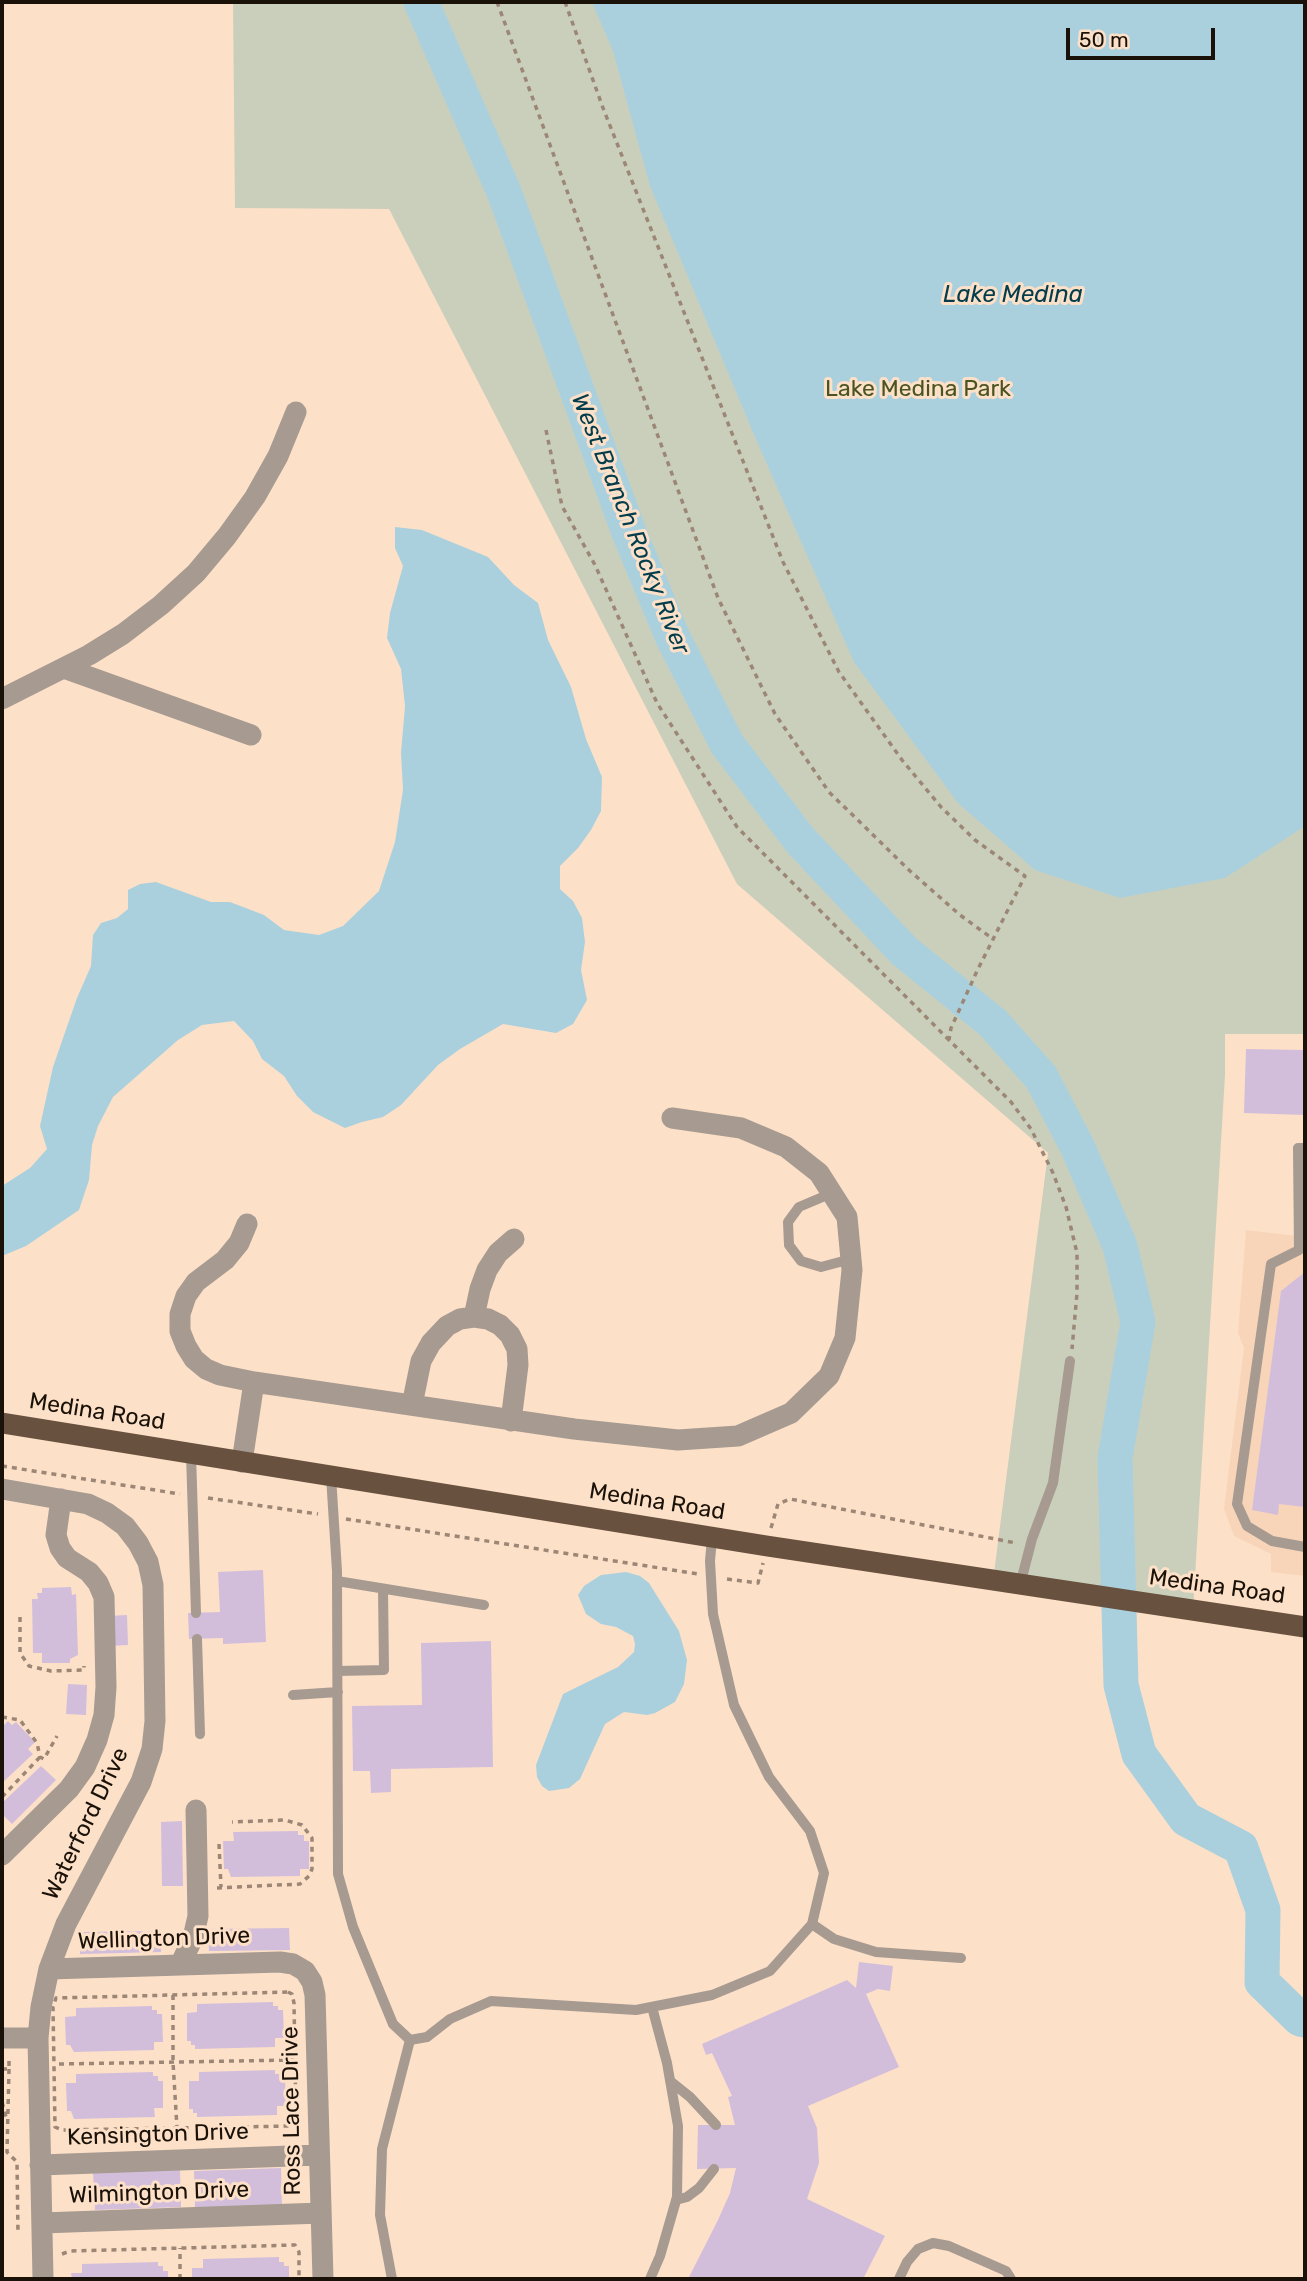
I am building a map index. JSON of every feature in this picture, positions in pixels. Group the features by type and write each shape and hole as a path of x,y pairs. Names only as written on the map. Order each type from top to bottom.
{"highway":[{"name":"Medina Road","path":"2,1423 712,1538 1305,1627"}],"street":[{"path":"2,699 123,634 161,605 196,573 227,537 255,497 278,456 296,412"},
{"path":"64,668 251,735"},
{"path":"247,1224 239,1243 225,1260 196,1282 186,1296 180,1314 180,1331 186,1346 194,1359 206,1369 220,1375 254,1382 510,1421 678,1440 738,1436 791,1413 829,1376 845,1338 852,1270 847,1217 819,1173 786,1147 741,1128 672,1118"},
{"path":"474,1317 487,1270 498,1253 514,1239"},
{"path":"412,1405 421,1361 431,1343 447,1326 460,1319 488,1319 500,1325 510,1335 517,1349 518,1365 510,1421"},
{"path":"242,1462 254,1382"},
{"name":"Waterford Drive","path":"2,1489 88,1504 107,1513 125,1526 138,1543 148,1562 153,1585 155,1721 152,1749 141,1782 66,1924 49,1969 38,2038 43,2279"},
{"path":"2,1855 69,1789 85,1767 104,1715 104,1597 89,1572 67,1558 60,1548 56,1535 61,1499"},
{"path":"180,1965 193,1938 198,1916 197,1810"},
{"name":"Wellington Drive","path":"49,1969 280,1962"},
{"name":"Ross Lace Drive","path":"280,1962 293,1964 305,1971 312,1982 315,1995 323,2279"},
{"path":"2,2038 38,2038"},
{"name":"Kensington Drive","path":"40,2165 319,2155"},
{"name":"Wilmington Drive","path":"42,2223 321,2213"}],"lane":[{"path":"1305,1148 1298,1148 1302,1251 1271,1264 1237,1504 1247,1526 1272,1541 1305,1547"},
{"path":"832,1193 799,1207 788,1222 789,1245 801,1261 821,1267 851,1259"},
{"path":"1020,1585 1030,1546 1053,1483 1070,1361"},
{"path":"191,1454 196,1612"},
{"path":"331,1476 337,1581 338,1874 353,1927 393,2024 410,2040"},
{"path":"410,2040 427,2037 450,2019 491,2001 636,2010 712,1995 770,1971 812,1924 824,1873 810,1831 769,1777 734,1705 713,1614 710,1561 712,1538"},
{"path":"337,1581 484,1605"},
{"path":"338,1671 384,1670 383,1589"},
{"path":"197,1639 200,1734"},
{"path":"293,1695 338,1692"},
{"path":"812,1924 834,1939 876,1952 961,1958"},
{"path":"652,2007 678,2126 676,2200 652,2278"},
{"path":"392,2279 386,2259 380,2216 382,2149 410,2040"},
{"path":"670,2081 690,2097 716,2125"},
{"path":"676,2200 687,2197 699,2188 714,2169"},
{"path":"899,2279 907,2262 918,2249 933,2243 949,2246 1006,2271 1011,2279"}],"path":[{"path":"497,2 718,598 775,714 829,792 950,907 993,939"},
{"path":"565,2 603,108 783,562 839,672 902,760 941,807 975,840 1025,876 977,971 951,1028 949,1040"},
{"path":"546,430 562,506 595,565 657,703 737,827 1011,1102 1031,1129 1066,1207 1077,1253 1077,1293 1070,1361"},
{"path":"778,1504 790,1499 1030,1546"},
{"path":"747,1581 758,1583 760,1575"},
{"path":"20,1618 20,1653 29,1665 51,1671 84,1670 84,1657"},
{"path":"2,1717 20,1720 37,1743 40,1757"},
{"path":"40,1757 44,1759 57,1736"},
{"path":"2,1797 40,1757"},
{"path":"198,1888 300,1884 309,1876 314,1862 312,1838 308,1830 297,1822 232,1822"},
{"path":"219,1832 221,1888"},
{"path":"284,1992 292,1994 295,2060 296,2118 290,2126 57,2129 54,2123 53,2001 56,1998 284,1992"},
{"path":"173,1994 177,2128"},
{"path":"54,2064 295,2060"},
{"path":"9,2069 6,2144 7,2152 17,2162 18,2234"},
{"path":"2,2102 8,2134"},
{"path":"2,2149 6,2144"},
{"path":"60,2257 71,2251 295,2245 299,2252 299,2279"},
{"path":"180,2248 180,2279"}],"shaded area":[{"path":"1246,1230 1305,1237 1305,1576 1271,1572 1271,1554 1234,1536 1224,1509 1244,1348 1238,1333"}],"green space":[{"name":"Lake Medina Park","path":"233,2 1305,2 1305,1034 1225,1034 1225,1075 1193,1610 993,1581 1048,1153 737,884 389,209 235,208"}],"water":[{"name":"Lake Medina","path":"592,2 1305,2 1305,826 1225,878 1120,898 1035,870 958,803 854,662 755,437 650,186 613,51"},
{"path":"395,527 422,530 488,557 514,585 538,603 548,640 571,687 586,739 602,777 601,811 578,848 560,866 560,889 573,901 582,918 585,942 581,970 587,1000 573,1024 556,1033 503,1024 438,1065 401,1105 383,1117 345,1128 313,1112 297,1096 284,1076 262,1059 253,1041 234,1021 202,1025 178,1040 113,1097 98,1126 92,1145 89,1180 79,1210 26,1246 2,1256 2,1186 30,1168 47,1149 40,1126 53,1067 91,966 93,935 101,923 117,918 128,909 128,890 140,884 156,882 211,902 230,902 264,915 284,930 319,935 343,926 379,891 395,842 403,790 401,753 405,706 401,669 387,638 390,613 403,566 395,548"},
{"path":"626,1572 640,1576 649,1583 679,1631 687,1660 684,1684 675,1702 655,1713 647,1715 624,1712 605,1724 580,1779 569,1788 549,1791 537,1777 536,1765 563,1694 618,1667 634,1652 633,1636 616,1627 601,1624 586,1614 578,1595 584,1586 601,1575"}],"building":[{"path":"1246,1049 1305,1050 1305,1115 1244,1113"},
{"path":"1305,1272 1305,1507 1279,1504 1278,1515 1252,1510 1281,1291"},
{"path":"263,1570 266,1642 223,1644 223,1638 189,1639 188,1613 220,1612 218,1572"},
{"path":"71,1587 72,1595 76,1594 78,1655 70,1659 70,1663 42,1663 42,1653 33,1653 32,1599 38,1599 37,1593 42,1593 42,1588"},
{"path":"127,1615 128,1645 109,1646 108,1616"},
{"path":"491,1641 493,1767 391,1769 391,1792 371,1793 370,1771 353,1771 352,1706 422,1705 421,1643"},
{"path":"68,1684 87,1685 86,1715 66,1714"},
{"path":"8,1721 12,1725 16,1722 35,1742 28,1749 33,1754 2,1783 2,1723 4,1725"},
{"path":"41,1766 56,1780 12,1824 2,1814 2,1803"},
{"path":"182,1821 183,1886 162,1886 161,1822"},
{"path":"298,1831 298,1835 304,1835 304,1841 309,1841 309,1869 300,1869 300,1876 231,1877 228,1869 224,1869 223,1841 234,1841 233,1832"},
{"path":"289,1928 290,1950 209,1951 208,1929"},
{"path":"161,1931 161,1952 80,1954 80,1932"},
{"path":"859,1962 893,1966 890,1991 878,1989 866,1994 899,2067 808,2106 817,2128 819,2163 807,2199 885,2236 863,2279 688,2279 730,2193 736,2168 697,2169 698,2125 735,2125 728,2097 732,2096 712,2053 706,2055 702,2044 847,1980 856,1988"},
{"path":"273,2002 273,2006 278,2006 278,2010 283,2010 284,2038 275,2038 275,2047 195,2049 191,2041 187,2041 187,2013 197,2012 197,2004"},
{"path":"152,2006 152,2010 157,2010 157,2014 162,2014 163,2042 154,2042 154,2050 74,2052 70,2045 66,2045 65,2017 76,2016 76,2008"},
{"path":"275,2070 275,2074 280,2074 280,2079 285,2079 286,2106 277,2106 277,2115 197,2117 193,2109 189,2109 189,2081 199,2081 199,2072"},
{"path":"153,2072 153,2076 158,2076 158,2081 163,2081 163,2108 154,2108 155,2117 74,2119 71,2111 67,2111 66,2083 76,2083 76,2074"},
{"path":"281,2168 282,2206 195,2208 194,2171"},
{"path":"180,2169 181,2207 95,2210 93,2172"},
{"path":"279,2257 279,2262 289,2266 289,2279 192,2279 192,2268 203,2268 203,2259"},
{"path":"158,2262 158,2266 163,2266 163,2271 168,2271 168,2279 72,2279 71,2273 82,2273 82,2264"}],"waterway":[{"name":"West Branch Rocky River","path":"421,2 504,192 630,535 673,638 727,744 800,840 904,951 993,1023 1041,1077 1078,1148 1120,1246 1138,1322 1115,1458 1121,1685 1139,1754 1186,1819 1241,1848 1263,1910 1262,1982 1300,2019 1305,2020"}]}
